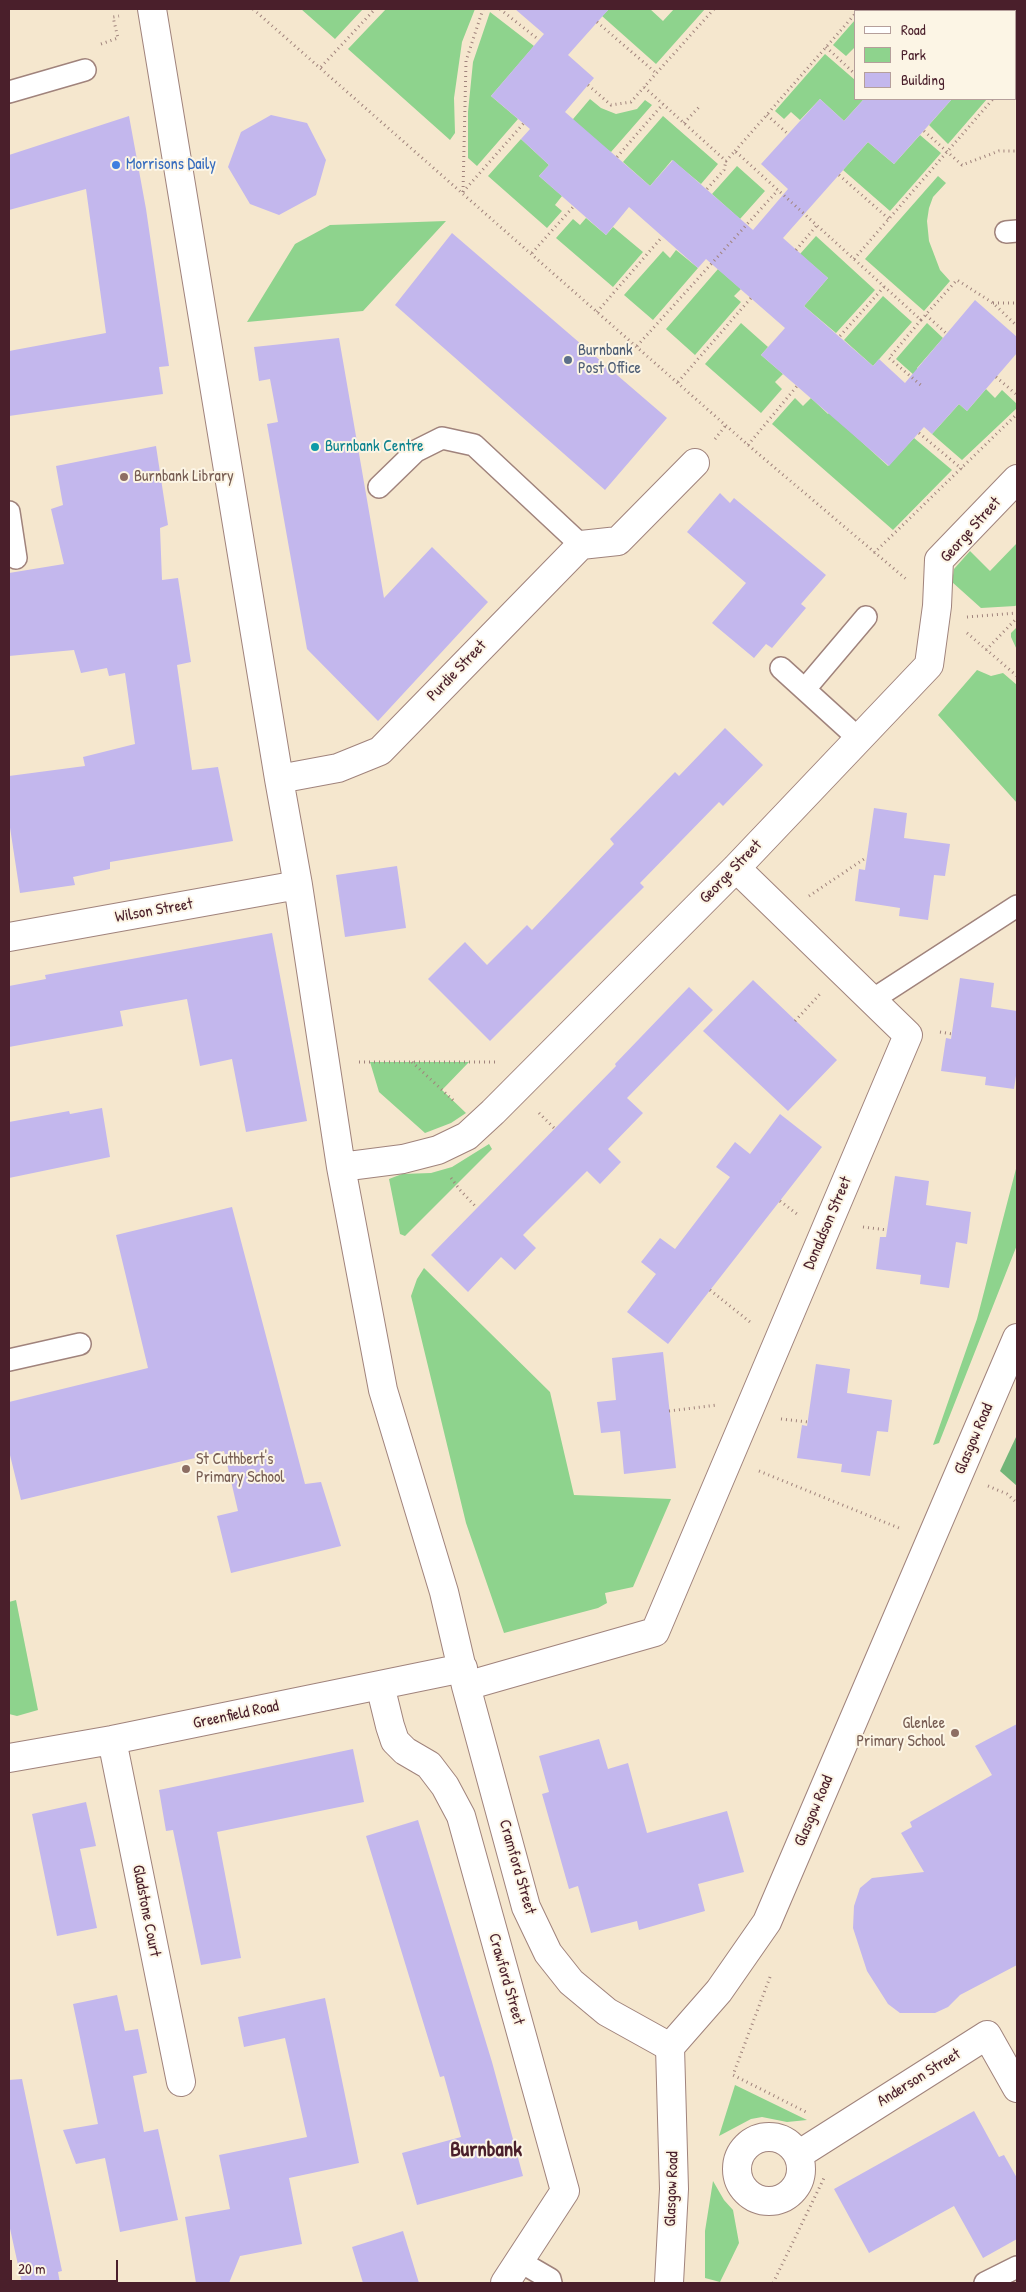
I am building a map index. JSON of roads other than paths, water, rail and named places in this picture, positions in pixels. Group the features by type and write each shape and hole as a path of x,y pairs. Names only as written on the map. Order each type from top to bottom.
{"street":[{"path":"152,10 298,885"},
{"path":"581,545 618,541 696,463"},
{"name":"George Street","path":"341,1167 403,1159 438,1150 467,1136 736,868 929,665 944,612 939,560 1017,479"},
{"name":"Purdie Street","path":"279,779 338,768 380,751 581,545"},
{"name":"Donaldson Street","path":"655,1632 908,1035 736,868"},
{"name":"Wilson Street","path":"9,937 298,885"},
{"name":"Cramford Street","path":"298,885 341,1167 383,1390 444,1592 526,1907 548,1953 571,1982 607,2012 670,2047"},
{"name":"Glasgow Road","path":"669,2283 674,2189 670,2047 719,1991 767,1922 1017,1338"},
{"name":"Greenfield Road","path":"9,1758 112,1740 380,1685 465,1677 655,1632"},
{"name":"Crawford Street","path":"380,1685 395,1741 405,1751 429,1765 445,1786 461,1816 565,2191 504,2283"},
{"name":"Gladstone Court","path":"112,1740 181,2082"},
{"name":"Anderson Street","path":"798,2155 987,2035 1017,2088"}],"lane":[{"path":"9,92 85,70"},
{"path":"379,487 416,451 442,438 474,445 581,545"},
{"path":"9,512 16,558"},
{"path":"805,690 866,617"},
{"path":"781,668 858,738"},
{"path":"872,1000 1017,906"},
{"path":"9,1360 80,1344"},
{"path":"519,2261 550,2279 551,2283"},
{"path":"985,2283 1017,2267"}],"place":[{"name":"Morrisons Daily","path":"116,165"},
{"name":"Burnbank Post Office","path":"568,360"},
{"name":"Burnbank Centre","path":"315,447"},
{"name":"Burnbank Library","path":"124,477"},
{"name":"St Cuthbert's Primary School","path":"186,1469"},
{"name":"Glenlee Primary School","path":"955,1733"}],"district":[{"name":"Burnbank","path":"486,2150"}]}
